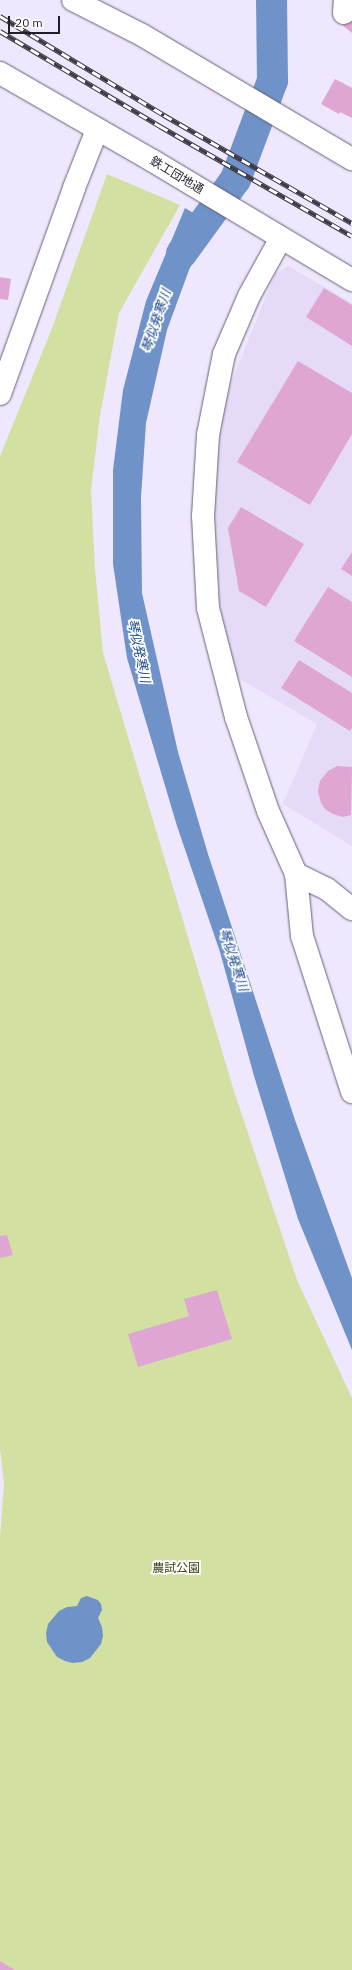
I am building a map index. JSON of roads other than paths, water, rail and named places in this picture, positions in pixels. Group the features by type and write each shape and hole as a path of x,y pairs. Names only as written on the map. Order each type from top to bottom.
{"street":[{"path":"73,0 142,35 207,72 352,159"},
{"name":"鉄工団地通","path":"0,73 153,161 352,280"},
{"path":"0,394 74,188 97,130"},
{"path":"275,234 224,354 208,435 203,516 208,608 236,717 268,811 296,874 302,936 352,1092"},
{"path":"296,874 327,889 352,909"}],"water":[{"path":"185,208 210,223 189,270 167,330 146,423 141,497 142,593 178,752 208,854 295,1120 352,1278 352,1350 298,1219 254,1076 220,952 177,826 127,658 113,564 113,470 123,390 146,301"},
{"path":"87,1596 98,1600 101,1604 102,1610 98,1618 102,1627 103,1636 101,1644 90,1658 82,1662 73,1663 65,1661 57,1657 47,1642 46,1633 48,1624 59,1611 67,1607 77,1606 81,1598"}],"waterway":[{"name":"琴似発寒川","path":"181,253 235,179 272,80 271,0"}],"railway":[{"path":"0,16 164,115 352,223"},
{"path":"0,31 160,126 352,236"}],"park label":[{"name":"農試公園","path":"176,1568"}]}
